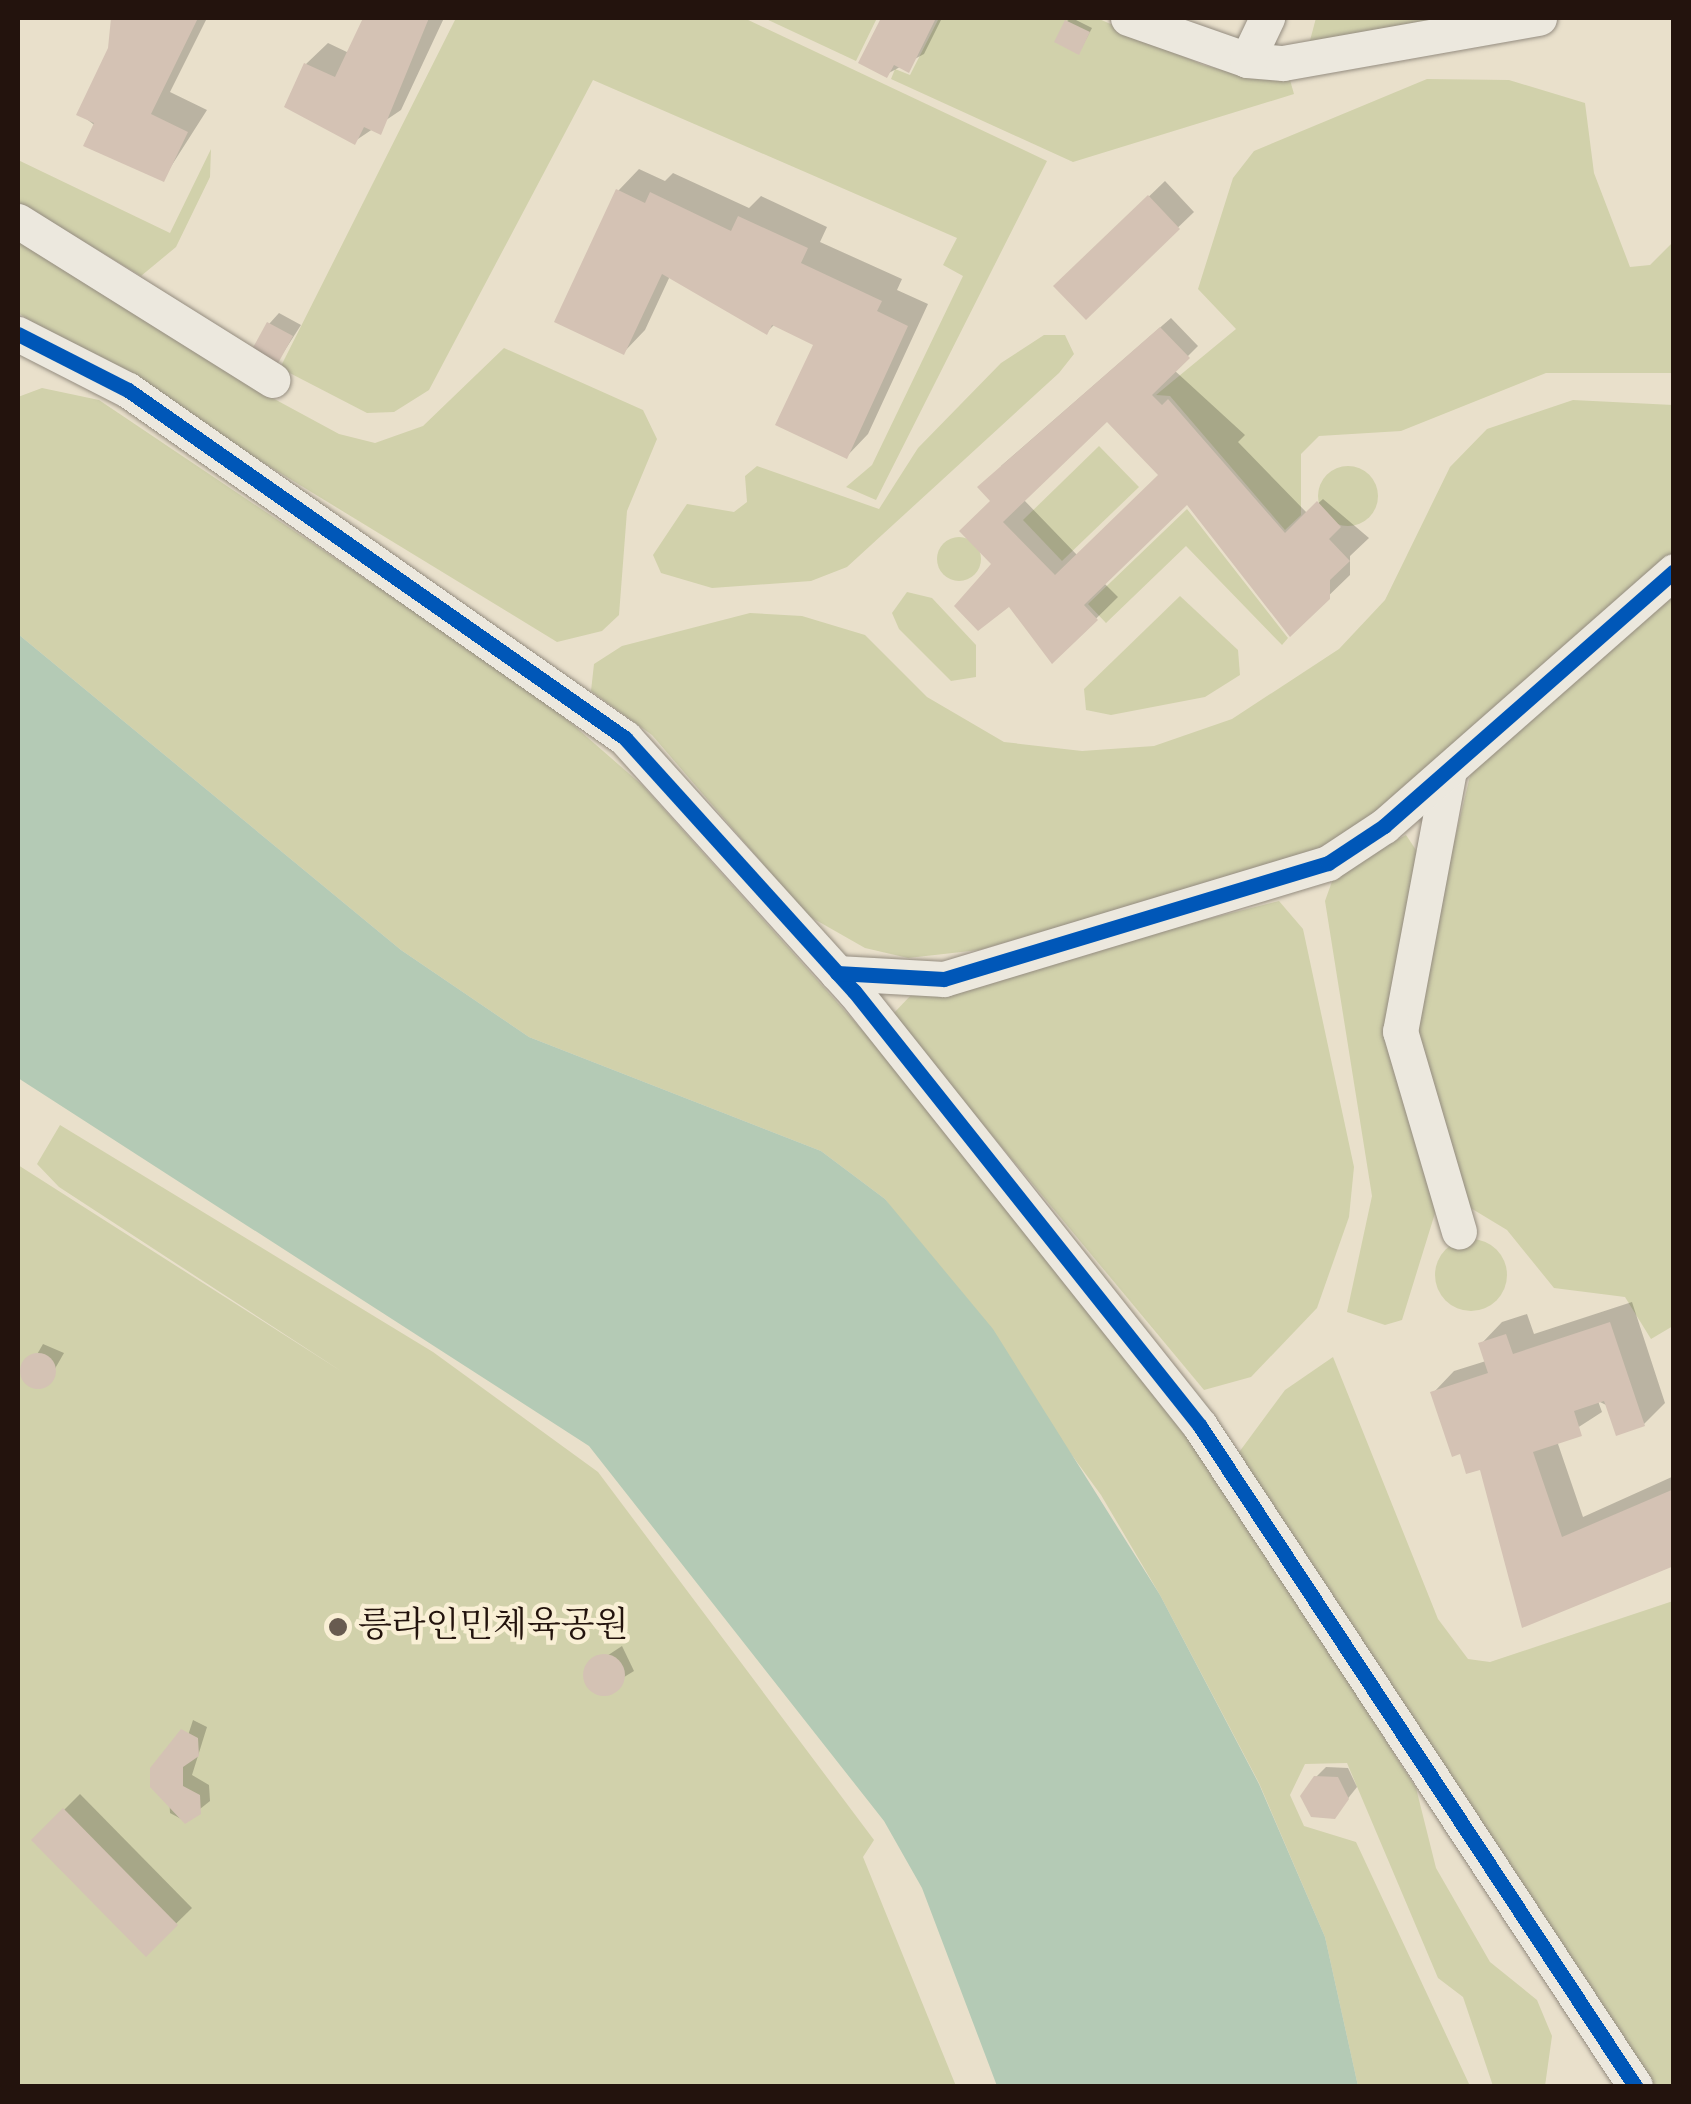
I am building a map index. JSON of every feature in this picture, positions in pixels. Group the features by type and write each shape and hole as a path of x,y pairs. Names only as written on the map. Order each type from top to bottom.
{"street":[{"path":"1128,18 1247,60 1305,62 1539,18"},
{"path":"1247,60 1267,18"},
{"path":"18,221 272,380"},
{"path":"18,334 128,390 626,738 838,973 1200,1426 1635,2086"},
{"path":"838,973 944,979 1290,881 1384,826 1674,572"},
{"path":"1450,770 1400,1031 1458,1231"}],"shaded area":[{"path":"456,18 744,18 1047,161 876,500 846,487 872,465 963,276 943,265 957,238 593,80 429,390 394,412 367,413 280,368"},
{"path":"764,18 877,18 856,61"},
{"path":"939,18 1097,18 1203,65 1246,76 1288,73 1294,94 1073,162 891,79 895,69 910,75"},
{"path":"1316,18 1501,18 1308,48"},
{"path":"1427,79 1509,80 1585,103 1594,173 1630,267 1650,265 1673,242 1673,373 1546,373 1401,431 1319,436 1301,454 1301,515 1285,530 1170,396 1156,395 1236,329 1198,289 1233,178 1254,151"},
{"path":"211,149 210,177 176,247 141,276 18,202 18,160 170,233"},
{"path":"18,234 243,382 339,434 375,443 423,426 504,348 643,410 657,439 627,511 619,615 602,631 557,642 18,313"},
{"path":"1044,335 1065,335 1074,354 1059,373 847,567 811,581 712,588 661,573 653,555 687,504 734,512 747,502 745,476 757,466 879,509 918,448 1001,363"},
{"path":"42,388 99,400 540,696 642,785 872,1041 1191,1434 1416,1788 1436,1868 1490,1962 1537,2000 1552,2036 1545,2086 1493,2086 1463,1997 1438,1978 1347,1763 1305,1764 1290,1795 1304,1826 1356,1842 1470,2086 1358,2086 1325,1937 1259,1783 1160,1595 1101,1495 885,1199 821,1151 529,1037 401,950 18,634 18,397"},
{"path":"1573,400 1673,405 1673,552 1445,758 1326,849 979,950 908,958 865,948 807,915 652,735 591,691 594,664 622,646 750,613 802,616 865,635 927,697 1004,742 1082,751 1154,746 1232,719 1339,649 1385,600 1450,467 1487,429"},
{"path":"1099,446 1139,487 1062,561 1023,520"},
{"path":"1348,466 1369,475 1378,496 1369,517 1348,526 1327,517 1318,496 1327,475"},
{"path":"1187,509 1288,638 1282,645 1186,546 1106,623 1088,604"},
{"path":"959,537 974,544 981,559 974,574 959,581 944,574 937,559 944,544"},
{"path":"907,592 932,598 976,645 976,677 951,681 899,629 892,613"},
{"path":"1673,593 1673,1326 1651,1339 1625,1297 1554,1288 1507,1230 1469,1207 1419,1074 1416,1000 1471,772"},
{"path":"1180,596 1238,650 1240,675 1205,697 1111,715 1086,710 1084,689"},
{"path":"18,634 401,950 529,1037 821,1151 885,1199 993,1329 1160,1595 1259,1784 1325,1937 1358,2086 997,2086 922,1888 884,1821 589,1446 18,1078"},
{"path":"1406,835 1422,859 1388,1046 1436,1210 1402,1320 1385,1325 1347,1312 1372,1196 1325,901 1335,873"},
{"path":"1279,901 1303,929 1354,1167 1349,1217 1317,1308 1251,1377 1204,1390 892,1015 913,993"},
{"name":"릉라인민체육공원","path":"60,1125 433,1352 598,1472 874,1840 863,1857 956,2086 18,2086 18,1165 344,1373 59,1187 37,1164"},
{"path":"1471,1239 1485,1241 1497,1249 1505,1261 1505,1289 1497,1301 1485,1309 1471,1311 1457,1309 1445,1301 1437,1289 1435,1275 1437,1261 1445,1249 1457,1241"},
{"path":"1333,1357 1438,1619 1468,1659 1490,1662 1673,1601 1673,2086 1650,2086 1237,1455 1285,1390"}],"building":[{"path":"111,18 198,18 151,114 188,132 164,182 83,146 94,123 76,115 108,48"},
{"path":"363,18 429,18 381,135 364,127 355,145 284,107 304,63 335,77"},
{"path":"881,18 936,18 909,73 894,65 887,78 858,63"},
{"path":"1065,20 1090,32 1079,55 1054,42"},
{"path":"616,189 645,203 650,192 731,231 738,216 808,248 801,263 882,301 877,311 908,326 847,459 775,425 813,345 772,325 767,335 662,274 624,355 554,322"},
{"path":"1148,195 1180,229 1086,320 1053,286"},
{"path":"267,322 293,336 276,367 250,353"},
{"path":"1160,327 1190,358 1152,395 1162,405 1168,399 1285,533 1317,501 1341,527 1329,539 1350,561 1330,580 1330,599 1290,637 1187,505 1084,605 1098,620 1052,664 1009,607 978,631 954,606 991,564 959,531 990,501 977,487","holes":["1107,422 1158,475 1055,575 1003,522"]},
{"path":"1610,1322 1645,1426 1616,1436 1604,1401 1574,1411 1582,1436 1533,1452 1562,1537 1674,1489 1674,1566 1522,1628 1480,1470 1466,1474 1460,1454 1452,1457 1430,1392 1488,1373 1478,1343 1506,1334 1513,1354"},
{"path":"38,1353 51,1358 56,1371 51,1384 38,1389 25,1384 20,1371 25,1358"},
{"path":"604,1654 619,1660 625,1675 619,1690 604,1696 589,1690 583,1675 589,1660"},
{"path":"181,1729 198,1738 199,1756 183,1767 183,1786 200,1795 201,1814 185,1824 150,1787 150,1768"},
{"path":"1314,1776 1338,1777 1349,1799 1335,1819 1311,1817 1300,1796"},
{"path":"63,1808 178,1925 146,1957 31,1840"}],"cycle path":[{"path":"18,334 128,390 625,738 854,991 1200,1426 1635,2086"},
{"path":"837,973 944,979 1328,863 1384,826 1674,571"}],"place":[{"name":"릉라인민체육공원","path":"338,1627"}]}
